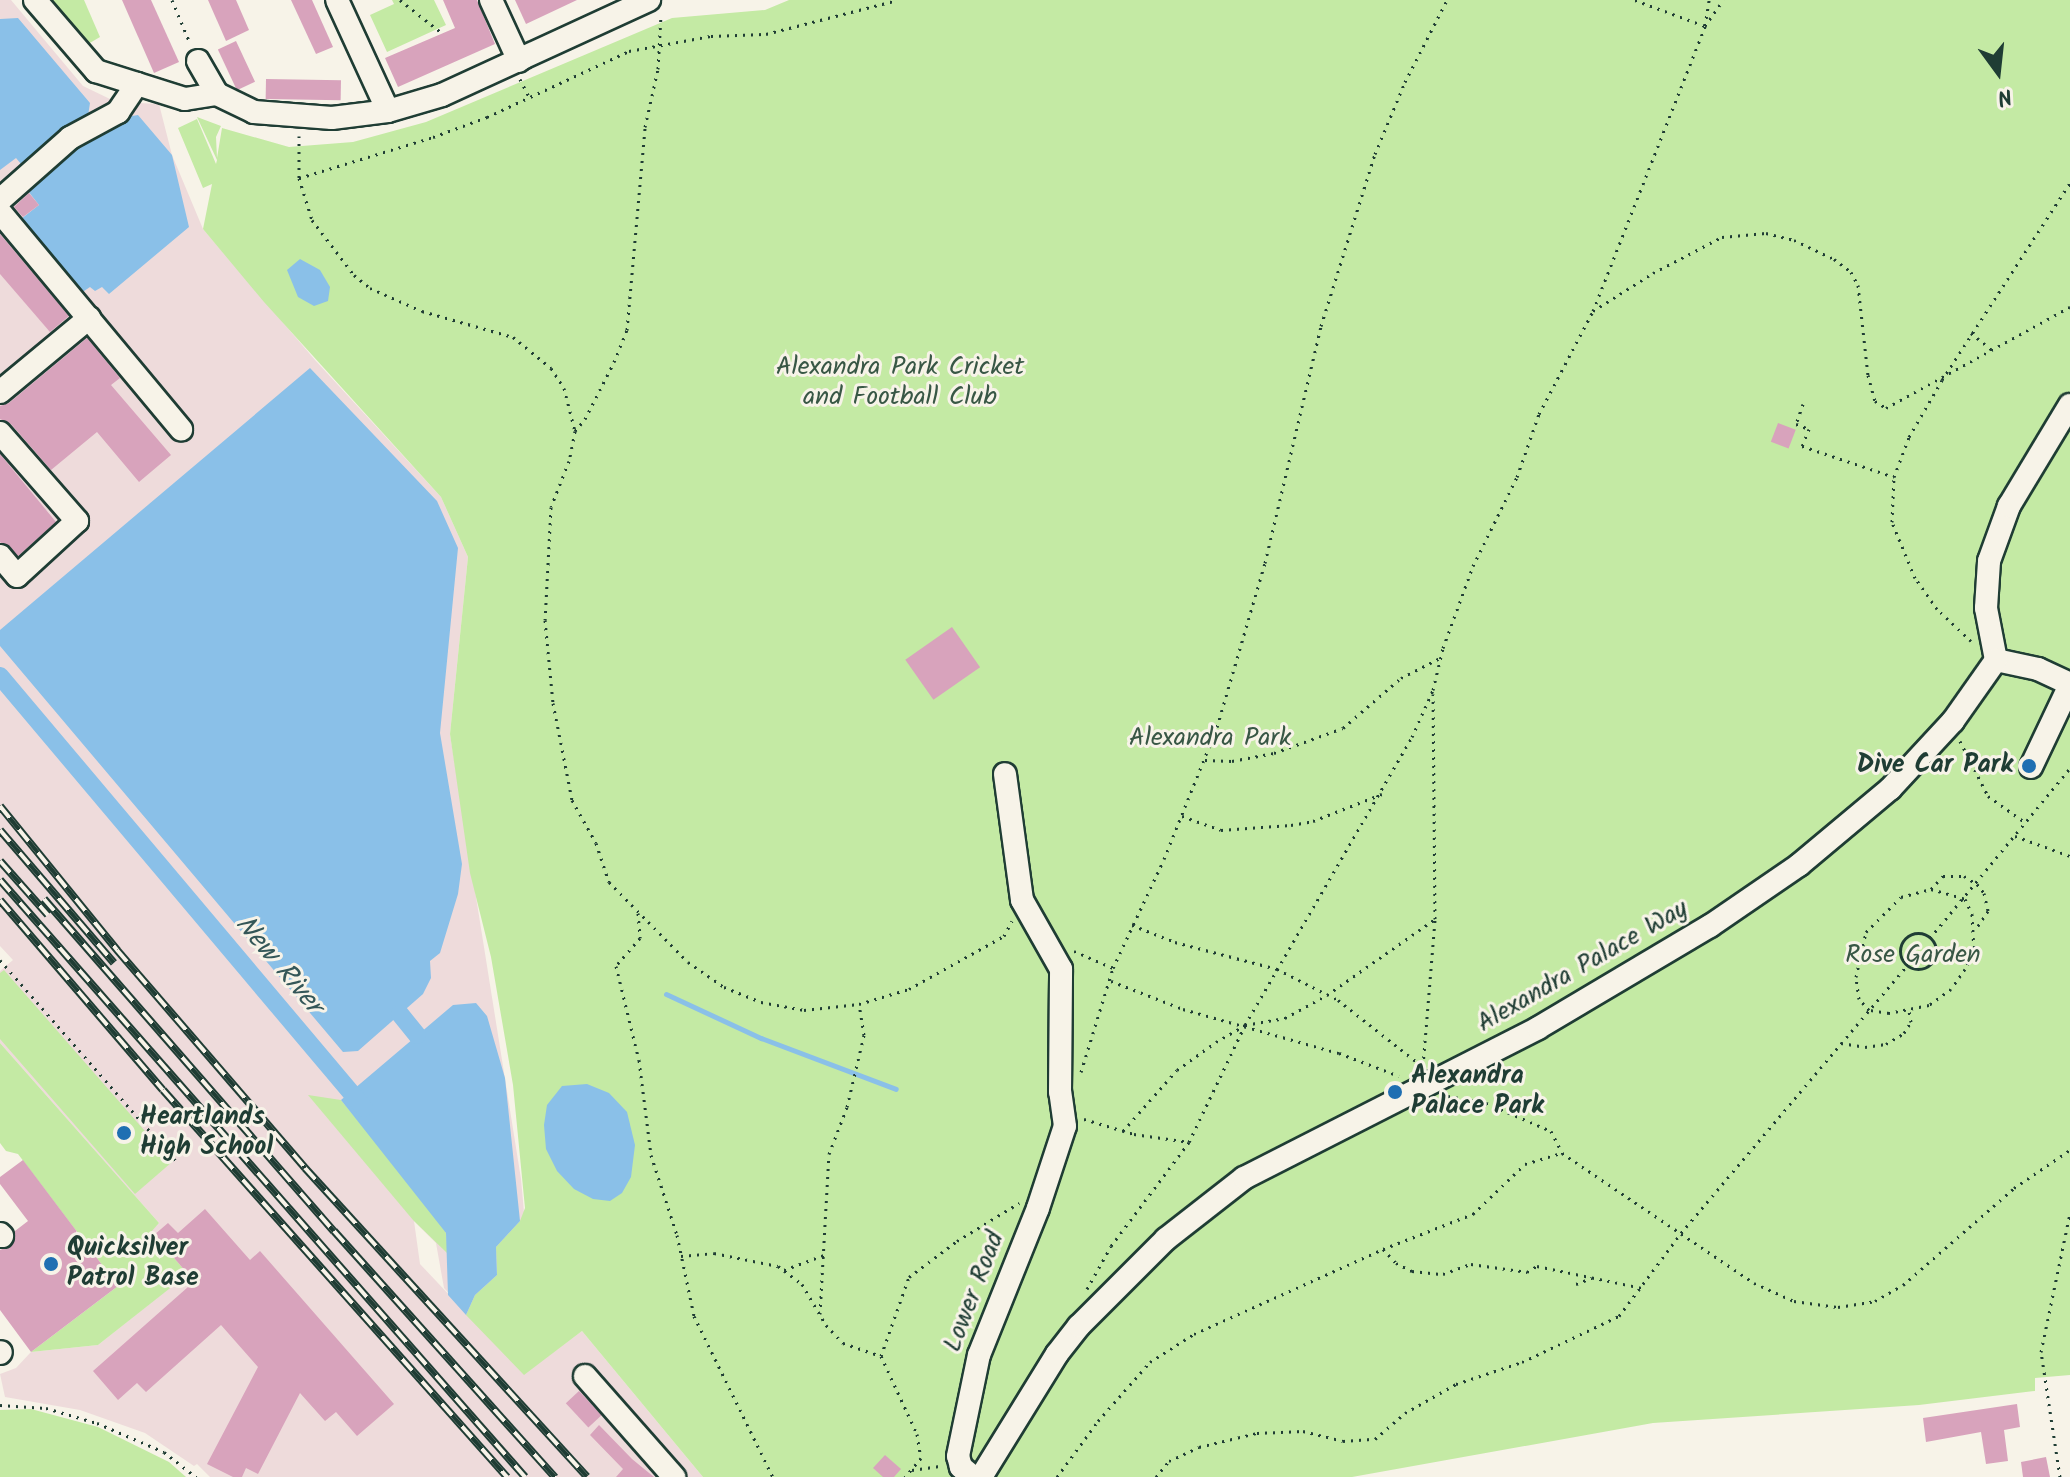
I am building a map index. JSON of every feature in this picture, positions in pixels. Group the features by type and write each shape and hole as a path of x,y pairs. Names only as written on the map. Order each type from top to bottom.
{"street":[{"path":"35,0 96,71 185,99 217,94"},
{"path":"337,0 388,111"},
{"path":"491,0 519,61"},
{"path":"198,61 217,94 235,106 254,112 332,118 388,111 442,95 654,4"},
{"path":"0,200 70,138 118,112 137,84"},
{"path":"0,212 181,429"},
{"path":"0,392 89,318"},
{"path":"2031,767 2070,684 2038,669 1996,660 1986,608 1989,561 2016,492 2070,405"},
{"path":"0,433 77,521 17,576 0,556"},
{"name":"Alexandra Palace Way","path":"981,1477 1030,1391 1057,1354 1079,1326 1166,1239 1244,1178 1416,1085 1625,979 1799,865 1890,789 1953,721 1996,660"},
{"path":"1005,774 1022,900 1061,969 1060,1092 1074,1122"},
{"name":"Lower Road","path":"973,1477 961,1467 958,1456 979,1355 1074,1122"},
{"path":"585,1376 674,1477"}],"path":[{"path":"172,0 198,61"},
{"path":"400,0 442,33"},
{"path":"299,178 487,117 629,51 711,36 766,34 897,0"},
{"path":"1080,1074 1113,968 1217,727 1265,563 1334,281 1375,154 1405,82 1447,0"},
{"path":"1635,0 1705,26"},
{"path":"1416,1085 1423,1067 1435,919 1433,690 1440,658 1473,566 1517,477 1539,414 1593,311 1705,26 1709,0"},
{"path":"1705,26 1723,0"},
{"path":"654,4 661,45 645,127 627,330 607,377 575,431 569,461 551,507 545,620 553,703 572,800 596,843 609,882 638,913 688,962 724,987 761,1002 804,1010 859,1004 909,989 1004,936 1022,900"},
{"path":"299,116 299,178 312,220 354,275 393,300 513,337 532,350 564,388 575,431"},
{"path":"1971,641 1937,609 1915,578 1892,522 1894,477 1909,437 1942,380 2070,183"},
{"path":"1593,311 1698,248 1732,235 1766,233 1818,250 1851,272 1862,299 1868,375 1875,401 1881,408 1942,380 2070,307"},
{"path":"1971,333 1993,351"},
{"path":"1803,404 1796,424 1809,429 1802,446 1894,477"},
{"path":"1204,760 1232,761 1274,753 1343,728 1401,678 1440,658"},
{"path":"1086,1293 1111,1246 1189,1142 1245,1025 1382,794 1433,690"},
{"path":"1961,745 1988,796 2026,823"},
{"path":"1930,938 2070,768"},
{"path":"1181,816 1221,830 1291,825 1339,812 1382,794"},
{"path":"2015,836 2070,856"},
{"path":"1931,889 1943,876 1964,876 1977,884 1984,893 1988,911 1976,929"},
{"path":"1931,889 1965,899 1976,929 1974,948 1951,989 1929,1005 1909,1011 1869,1010 1859,999 1856,977 1866,932 1901,897 1931,889"},
{"path":"638,913 640,938 616,966 639,1060 651,1155 681,1256 694,1316 773,1477"},
{"path":"1123,1131 1177,1070 1245,1025 1285,1018 1327,995 1435,919"},
{"path":"1132,925 1175,942 1277,969 1327,995 1404,1049 1423,1067"},
{"path":"1913,933 1930,938 1936,952 1929,965 1919,969 1907,966 1900,954 1903,940 1913,933"},
{"path":"1076,951 1113,968"},
{"path":"0,960 178,1163"},
{"path":"1156,1477 1169,1461 1199,1447 1257,1433 1303,1431 1343,1441 1375,1439 1405,1413 1456,1384 1522,1362 1619,1316 1681,1233 1907,966"},
{"path":"1109,980 1183,1009 1339,1053 1416,1085 1486,1103 1551,1131 1562,1153 1754,1283 1794,1301 1838,1307 1875,1301 1903,1285 2014,1188 2070,1150"},
{"path":"820,1316 829,1154 864,1035 859,1004"},
{"path":"1841,1043 1865,1047 1886,1044 1904,1033 1911,1022 1909,1011"},
{"path":"1074,1122 1189,1142"},
{"path":"1057,1477 1098,1421 1150,1362 1194,1334 1383,1249 1473,1214 1525,1164 1562,1153"},
{"path":"905,1477 921,1458 917,1434 881,1356 909,1277 957,1241 1025,1199 1042,1198"},
{"path":"2060,1477 2041,1352 2070,1213"},
{"path":"1383,1249 1396,1263 1412,1271 1443,1274 1471,1264 1527,1272 1537,1266 1642,1288"},
{"path":"681,1256 714,1253 758,1259 784,1270 802,1284 820,1316 843,1343 881,1356"},
{"path":"784,1270 824,1255"},
{"path":"1576,1284 1592,1278"},
{"path":"0,1405 46,1408 97,1423 164,1452 196,1477"},
{"path":"911,1470 941,1466"}],"shaded area":[{"path":"0,0 11,0 83,86 110,99 110,109 130,114 139,103 159,104 172,155 203,229 315,360 441,497 468,557 450,734 521,1179 528,1256 520,1287 472,1318 444,1288 436,1243 414,1221 420,1264 524,1374 582,1331 703,1477 210,1477 197,1464 194,1466 145,1433 80,1410 5,1397 0,1374 16,1368 31,1352 98,1345 187,1274 150,1231 159,1223 0,1043 0,971 13,960 0,946"}],"green space":[{"path":"52,0 84,0 100,37 88,44"},
{"path":"392,0 434,0 446,25 387,52 370,15 394,4"},
{"name":"Alexandra Park","path":"789,0 2070,0 2070,1375 2035,1378 2035,1391 1919,1405 1653,1423 1352,1477 703,1477 582,1331 524,1375 466,1315 475,1295 497,1275 496,1247 520,1221 525,1208 513,1085 491,957 470,873 450,734 468,557 441,497 264,302 203,229 212,184 203,188 178,128 197,119 216,164 217,160 197,117 221,126 216,137 217,158 222,128 289,147 353,142 426,122 672,18 765,10"},
{"path":"4,970 172,1162 135,1194 0,1039 0,973"},
{"path":"0,1043 159,1223 151,1232 188,1274 98,1345 31,1352 118,1286 18,1154 6,1151 0,1143"},
{"path":"308,1095 341,1100 436,1216 446,1233 448,1254 413,1220"},
{"path":"31,1409 98,1427 169,1462 186,1477 0,1477 0,1410"}],"water":[{"path":"18,18 90,103 88,116 26,170 16,158 0,170 0,19"},
{"path":"138,115 172,155 189,227 109,294 102,287 95,291 90,287 81,293 21,219 39,205 28,191 114,119"},
{"path":"300,259 320,270 330,287 328,301 314,306 298,297 287,270"},
{"path":"310,368 437,501 458,548 440,733 462,864 458,894 440,953 430,961 431,978 423,994 358,1051 343,1052 0,646 0,630"},
{"path":"476,1003 487,1016 505,1078 520,1221 496,1247 497,1275 475,1295 466,1315 448,1295 446,1233 341,1100 453,1005"},
{"path":"587,1084 609,1093 627,1112 635,1145 631,1177 622,1193 610,1201 593,1199 574,1189 557,1171 546,1149 544,1125 547,1105 562,1086"}],"building":[{"path":"122,0 151,0 179,62 154,73"},
{"path":"208,0 236,0 249,30 226,41"},
{"path":"291,0 312,0 333,47 316,54"},
{"path":"443,0 477,0 495,44 398,87 385,58 455,28"},
{"path":"515,0 577,0 526,24"},
{"path":"236,41 255,82 237,90 218,49"},
{"path":"266,79 341,80 341,100 266,99"},
{"path":"29,193 39,205 23,217 14,207"},
{"path":"0,234 69,316 50,332 0,274"},
{"path":"87,338 120,378 111,385 171,455 139,482 97,432 51,470 11,424 0,419 0,406 9,403"},
{"path":"1778,423 1796,430 1789,448 1771,442"},
{"path":"0,454 56,522 18,556 0,542"},
{"path":"952,627 980,667 933,700 905,660"},
{"name":"Quicksilver Patrol Base","path":"23,1160 118,1286 31,1352 0,1310 0,1250 12,1245 15,1231 28,1221 0,1184 0,1177"},
{"path":"205,1209 250,1260 260,1251 394,1404 357,1436 336,1412 325,1421 300,1393 258,1474 246,1468 242,1477 233,1477 207,1464 258,1367 221,1325 146,1392 137,1383 118,1400 93,1371 188,1287 181,1279 188,1274 154,1235 168,1223 178,1233"},
{"path":"579,1391 602,1415 588,1427 566,1403"},
{"path":"2017,1404 2020,1427 2004,1430 2008,1461 1986,1464 1981,1432 1926,1442 1923,1418"},
{"path":"599,1425 654,1477 616,1477 623,1469 590,1435"},
{"path":"885,1455 901,1469 894,1477 883,1477 873,1468"},
{"path":"2046,1457 2050,1477 2023,1477 2021,1462"}],"waterway":[{"name":"New River","path":"0,676 364,1108"},
{"path":"666,994 761,1038 896,1089"},
{"path":"400,1014 417,1035"}],"railway":[{"path":"0,806 117,950 305,1168 587,1477"},
{"path":"0,830 114,963"},
{"path":"0,861 48,915"},
{"path":"0,880 525,1477"},
{"path":"44,899 334,1231 555,1477"},
{"path":"0,900 163,1090 507,1477"}],"place":[{"name":"Dive Car Park","path":"2029,766"},
{"name":"Alexandra Palace Park","path":"1395,1092"},
{"name":"Heartlands High School","path":"124,1133"},
{"name":"Quicksilver Patrol Base","path":"51,1264"}],"park label":[{"name":"Alexandra Park Cricket and Football Club","path":"900,383"},
{"name":"Rose Garden","path":"1913,956"}]}
